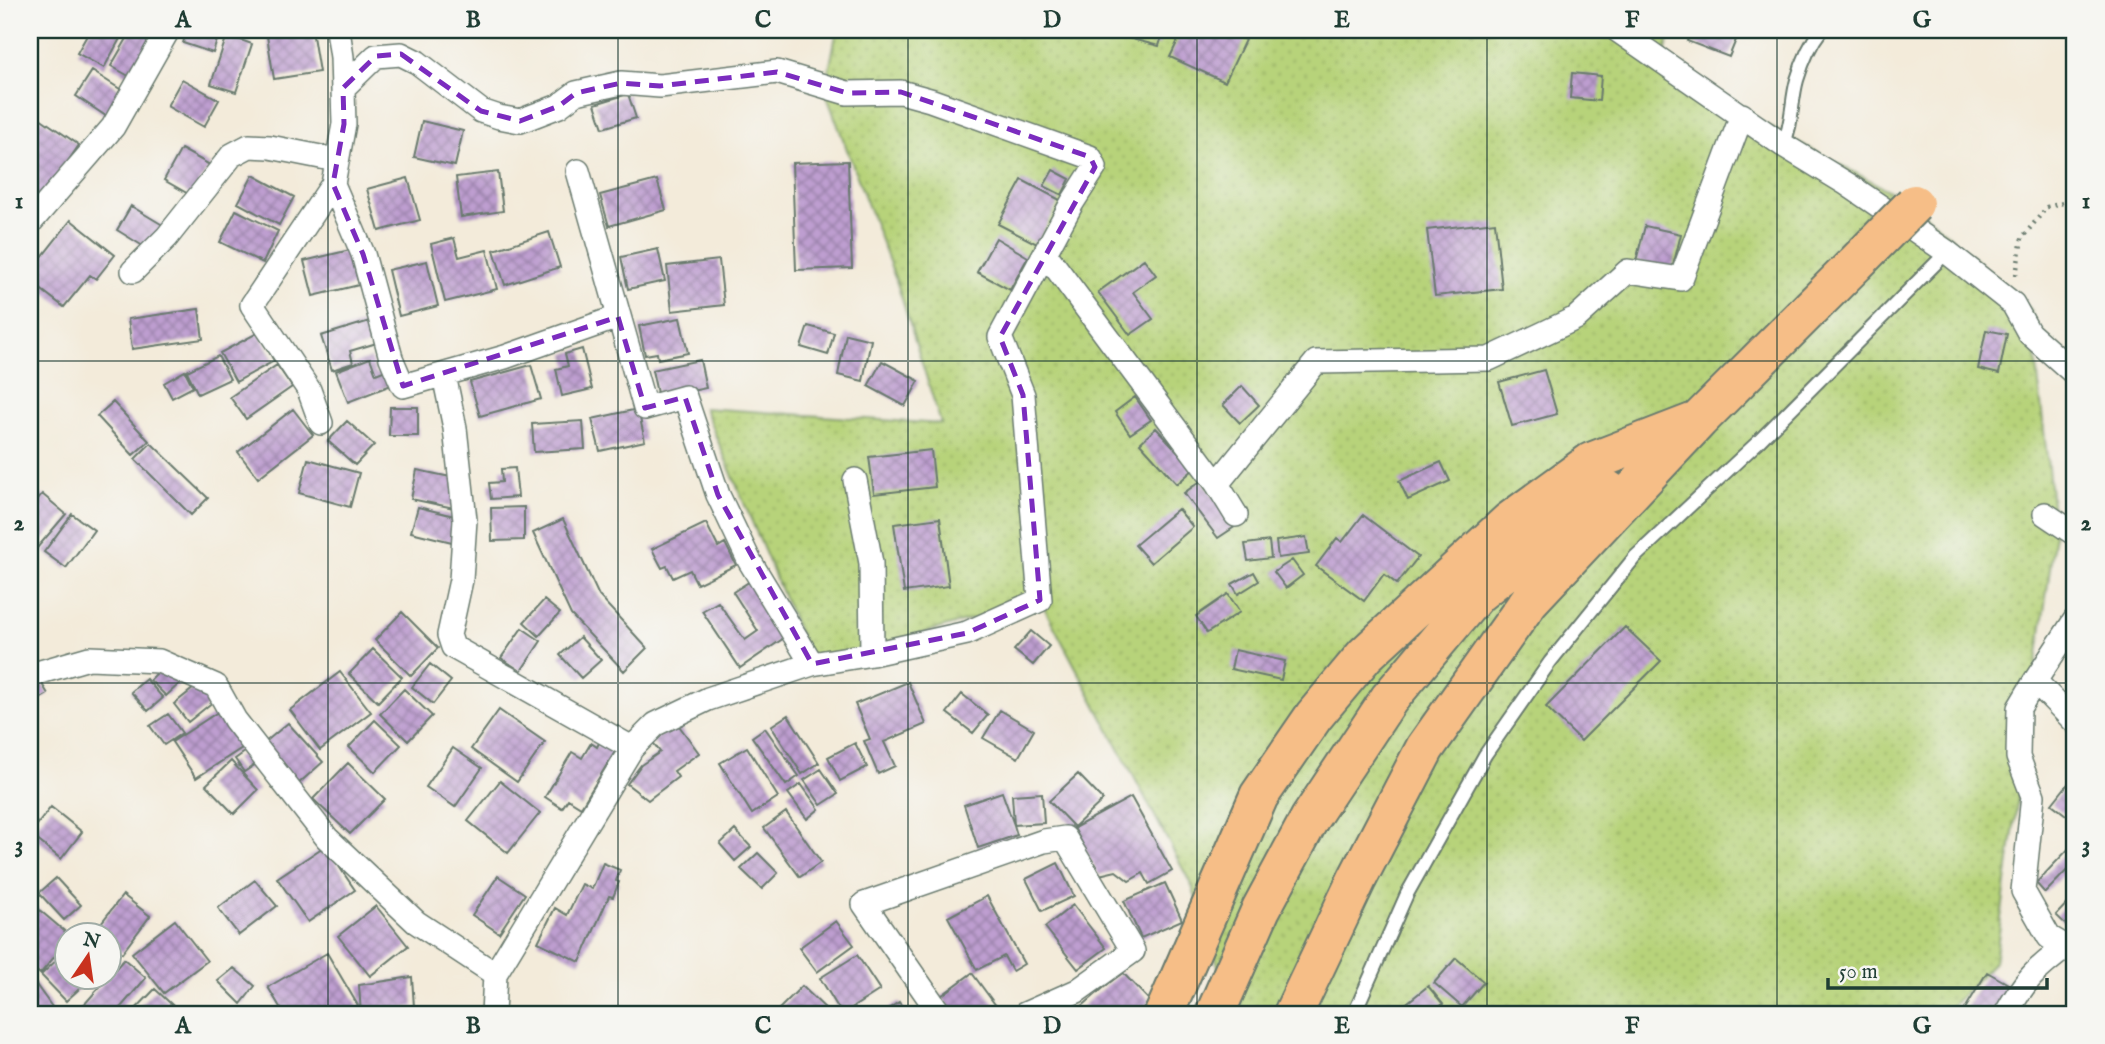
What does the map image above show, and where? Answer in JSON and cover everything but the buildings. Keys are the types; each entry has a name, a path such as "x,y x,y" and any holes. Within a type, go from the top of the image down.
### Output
{"highway":[{"path":"1293,1014 1357,878 1425,748 1529,601 1699,421 1914,204"},
{"path":"1164,1014 1259,796 1314,716 1365,655 1510,521 1591,462 1699,421"},
{"path":"1215,1014 1261,909 1310,818 1389,699 1476,594 1699,421"}],"street":[{"path":"30,223 113,127 168,30"},
{"path":"321,423 309,390 252,305 333,184 344,124 342,57 338,30"},
{"path":"1617,30 1783,145 1847,184 1947,252 2013,304 2029,333 2075,374"},
{"path":"343,88 376,56 401,54 417,62 481,111 520,121 559,106 576,93 621,83 660,86 777,72 847,93 901,92 1090,158 1096,167 1072,203 1000,337 1023,395 1040,600 967,633 812,664 708,699 656,724 632,748 495,974 493,1014"},
{"path":"1217,484 1316,362 1489,359 1576,318 1628,271 1681,279 1742,115"},
{"path":"133,271 167,237 232,155 248,146 336,160"},
{"path":"578,171 645,408 685,397 718,495 749,560 812,664"},
{"path":"333,184 363,254 391,358 403,386 505,357 618,317"},
{"path":"1045,253 1217,484 1236,515"},
{"path":"444,375 455,428 465,520 461,580 449,635 453,647 632,748"},
{"path":"855,480 871,563 872,654"},
{"path":"2045,514 2075,534"},
{"path":"2071,946 2049,937 2023,891 2033,796 2018,757 2019,708 2075,620"},
{"path":"30,676 89,658 159,662 216,685 235,720 327,838 416,922 495,974"},
{"path":"2035,681 2075,722"},
{"path":"940,1014 864,904 1044,841 1065,838 1133,951 1077,990 1025,1014"},
{"path":"2006,1014 2036,969 2071,946"}],"lane":[{"path":"1783,145 1789,133 1797,80 1804,60 1821,30"},
{"path":"1354,1014 1407,894 1485,755 1550,662 1635,556 1757,443 1947,252"}],"path":[{"path":"2013,304 2022,238 2047,207 2075,200"}],"highlighted area":[{"path":"401,54 481,111 520,121 559,106 576,93 621,83 660,86 777,72 847,93 901,92 1090,157 1095,167 1000,337 1023,395 1040,600 967,633 812,664 718,495 685,397 645,408 618,317 403,386 363,254 333,184 344,124 343,88 376,56"}],"green space":[{"path":"837,30 1671,30 1661,69 1914,204 2031,310 2055,533 1995,961 1944,1014 1234,1014 1192,886 1040,600 812,664 704,408 941,424 897,283 825,91"}]}
